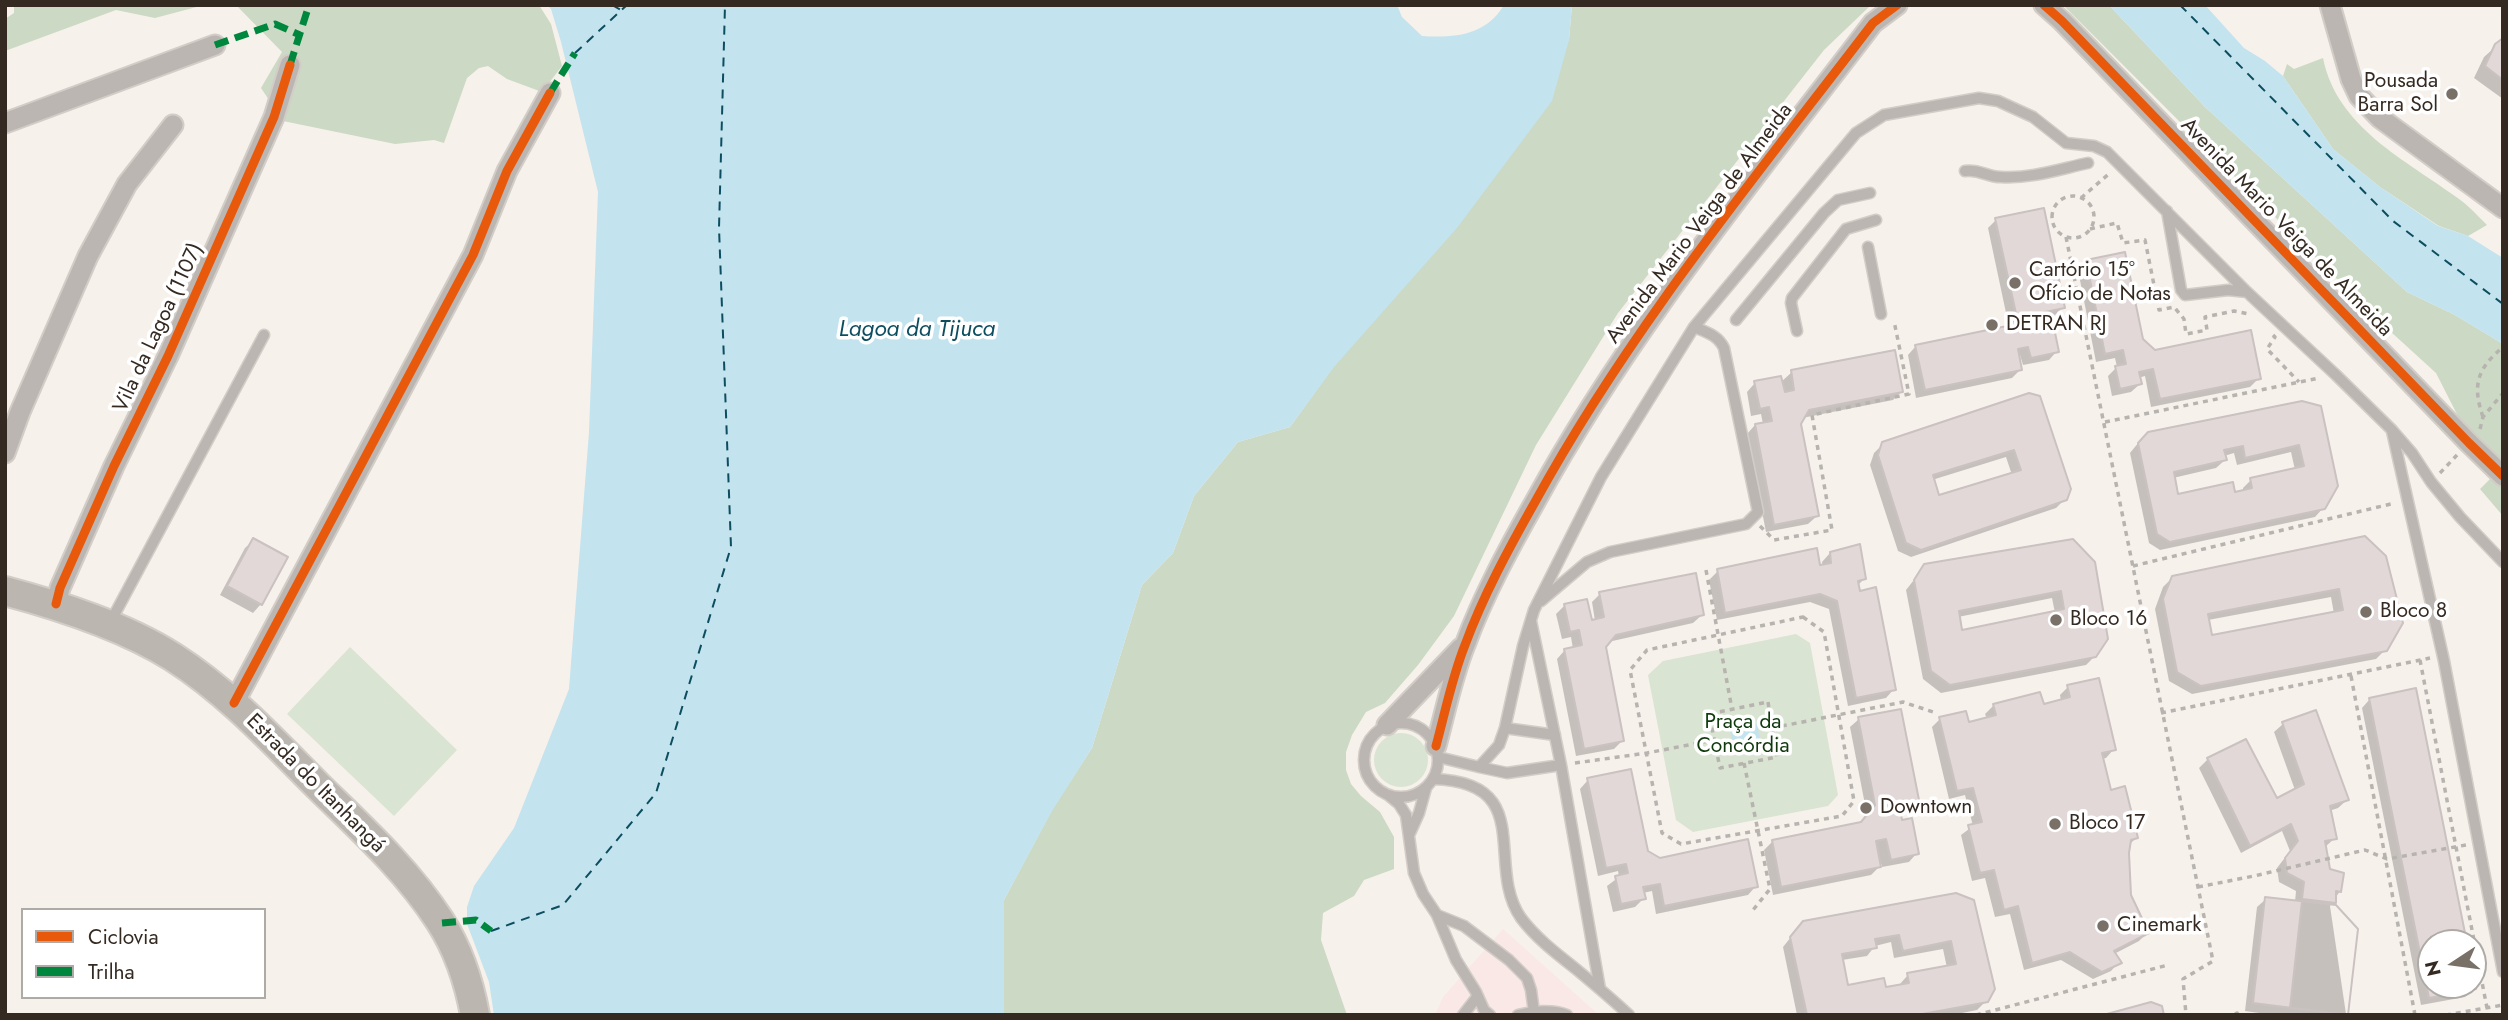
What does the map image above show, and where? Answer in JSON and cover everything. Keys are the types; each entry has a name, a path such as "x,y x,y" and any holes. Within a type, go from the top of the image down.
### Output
{"main road":[{"name":"Estrada do Itanhangá","path":"5,591 56,604 109,625 173,656 234,703 414,884 442,923 460,960 472,995 475,1015"}],"street":[{"name":"Avenida Mario Veiga de Almeida","path":"1437,752 1465,645 1523,524 1562,453 1615,368 1675,283 1873,23 1897,5"},
{"name":"Avenida Mario Veiga de Almeida","path":"2044,5 2503,476"},
{"path":"2330,5 2351,79 2359,96 2380,118 2503,208"},
{"path":"5,122 215,45"},
{"name":"Vila da Lagoa (1107)","path":"56,604 60,588 109,478 168,356 274,117 290,65"},
{"path":"234,703 473,255 507,171 550,93"},
{"path":"5,453 88,256 127,184 173,125"},
{"name":"Avenida Mario Veiga de Almeida","path":"1387,725 1465,645"}],"lane":[{"path":"1479,767 1499,744 1505,728 1523,646 1538,604 1601,477 1694,327 1856,133 1884,115 1979,98 1998,101 2033,117 2066,143 2094,146 2107,152 2121,163 2247,292 2392,430 2460,517 2503,562"},
{"path":"1965,171 1977,169 1991,176 2013,177 2088,163"},
{"path":"1736,320 1824,213 1838,200 1870,193"},
{"path":"2166,210 2181,290 2185,295 2228,290 2247,292"},
{"path":"1797,331 1792,298 1846,229 1876,220"},
{"path":"1868,247 1887,313"},
{"path":"1538,604 1587,562 1610,552 1746,524 1758,512 1724,348 1721,341 1713,335 1694,327"},
{"path":"109,625 264,335"},
{"path":"2392,430 2442,656 2503,972"},
{"path":"1531,620 1561,765 1600,989"},
{"path":"1410,833 1430,783 1437,752 1430,736 1421,728 1399,723 1387,725 1376,732 1368,742 1364,754 1365,767 1369,779 1399,804 1406,815 1414,873 1437,915 1456,960 1484,1010 1490,1015"},
{"path":"1505,728 1555,735"},
{"path":"1437,752 1479,767 1507,773 1561,765"},
{"path":"1388,795 1408,796 1430,783 1452,779 1486,793 1495,805 1505,844 1511,904 1535,935 1629,1015"},
{"path":"1437,915 1464,926 1509,960 1527,978 1534,1012"},
{"path":"1463,1015 1477,997 1476,992"},
{"path":"1518,1015 1534,1012 1561,1012 1567,1015"}],"path":[{"path":"2081,198 2121,163"},
{"path":"2068,197 2081,198 2091,208 2093,222 2086,234 2066,237 2060,234 2053,223 2053,210 2056,204 2068,197"},
{"path":"2066,237 2213,961 2183,979 2187,998 2186,1015"},
{"path":"1754,518 1774,540 1832,530 1812,415 1909,394 1887,313"},
{"path":"2483,417 2477,387 2487,360 2503,347"},
{"path":"2105,422 2336,375"},
{"path":"2431,482 2477,436 2483,417 2503,393"},
{"path":"2133,566 2406,500"},
{"path":"1706,570 1732,709"},
{"path":"1803,617 1824,632 1838,714 1854,801 1842,816 1681,844 1662,833 1630,670 1647,650 1803,617"},
{"path":"2161,713 2442,656"},
{"path":"2420,660 2487,1008"},
{"path":"2351,676 2415,1015"},
{"path":"1768,702 1772,728 1777,757 1720,768 1709,714 1768,702"},
{"path":"1772,728 1903,702 1936,713"},
{"path":"1561,765 1714,740"},
{"path":"1744,763 1770,888 1754,910"},
{"path":"2197,887 2365,850 2387,859 2449,849"},
{"path":"1976,1015 2168,965"},
{"path":"2446,1015 2503,1005"}],"shaded area":[{"path":"1503,929 1599,1015 1435,1015 1443,997"}],"green space":[{"path":"14,5 204,5 155,18 116,10 5,51 5,19 14,13"},
{"path":"236,5 539,5 551,24 562,66 542,92 507,79 488,66 479,68 467,78 444,143 434,140 395,144 283,121 261,88 282,52"},
{"path":"1572,5 1871,5 1824,50 1618,313 1536,445 1454,616 1418,665 1385,703 1366,712 1352,735 1346,752 1346,770 1351,784 1380,812 1394,837 1394,869 1364,880 1354,896 1323,913 1321,940 1347,1015 1004,1015 1004,900 1052,810 1092,748 1142,585 1173,553 1194,496 1238,442 1290,427 1569,40"},
{"path":"2063,5 2109,5 2205,107 2407,292 2455,315 2503,344 2503,516 2480,489 2490,479 2436,373 2379,321"},
{"path":"2323,58 2331,83 2358,123 2396,156 2463,202 2487,225 2468,236 2439,226 2380,187 2333,149 2283,76 2287,64 2294,69"},
{"name":"Praça da Concórdia","path":"1796,634 1810,643 1838,795 1828,806 1693,832 1676,820 1648,675 1663,661"},
{"path":"350,647 457,750 394,816 287,714"},
{"path":"1401,733 1420,741 1428,760 1420,779 1401,787 1382,779 1374,760 1382,741"}],"water":[{"name":"Lagoa da Tijuca","path":"547,5 1397,5 1402,17 1422,36 1434,37 1468,33 1478,29 1497,15 1504,5 1572,5 1569,40 1552,101 1457,228 1334,367 1290,427 1238,442 1194,496 1173,553 1142,585 1092,748 1052,811 1004,900 1004,1015 494,1015 489,982 467,924 467,907 474,886 514,828 569,689 589,432 598,192 561,42 551,9"},
{"path":"2109,5 2205,5 2244,48 2283,76 2333,149 2380,187 2438,226 2468,236 2503,258 2503,344 2455,315 2407,292 2205,107"},
{"path":"1756,720 1761,744 1734,749 1729,726"}],"building":[{"path":"2503,38 2503,80 2485,66 2495,44"},
{"path":"2044,208 2065,308 2040,313 2042,325 2053,323 2059,352 2031,358 2028,347 2018,349 2022,370 1925,390 1915,345 2007,326 2017,318 1995,218"},
{"path":"2125,252 2143,339 2155,350 2251,330 2261,379 2160,399 2153,369 2139,372 2142,384 2120,389 2115,366 2126,364 2123,350 2105,354 2086,260"},
{"path":"1895,350 1903,392 1809,410 1801,424 1819,516 1774,525 1755,424 1772,421 1769,407 1760,409 1754,381 1781,376 1785,392 1794,390 1791,370"},
{"path":"2029,393 2040,396 2071,489 2067,500 1921,550 1906,543 1878,455 1882,442","holes":["2014,450 2021,470 1939,495 1933,475"]},
{"path":"2302,401 2321,406 2338,486 2325,509 2170,542 2157,534 2138,443 2148,432","holes":["2299,445 2304,466 2250,478 2252,488 2235,492 2233,482 2178,494 2174,472 2227,460 2224,450 2243,446 2245,458"]},
{"name":"Bloco 8","path":"2365,536 2386,556 2403,623 2387,651 2201,686 2177,672 2163,599 2172,576","holes":["2339,589 2343,610 2212,635 2208,614"]},
{"path":"253,538 288,557 262,605 227,586"},
{"name":"Bloco 16","path":"2073,539 2095,562 2108,639 2096,657 1950,685 1931,671 1914,580 1924,564","holes":["2061,591 2064,609 1962,630 1959,611"]},
{"path":"1860,544 1866,579 1858,581 1860,591 1876,587 1896,690 1856,698 1837,601 1820,594 1725,613 1717,569 1817,548 1820,565 1831,563 1830,552"},
{"path":"1696,573 1704,615 1616,635 1606,647 1624,741 1584,749 1564,649 1582,645 1579,630 1570,632 1564,604 1587,599 1592,620 1604,617 1599,592"},
{"name":"Bloco 17","path":"2099,678 2116,750 2102,753 2111,790 2125,786 2138,838 2131,840 2129,853 2131,895 2149,933 2114,951 2122,963 2102,972 2070,952 2032,963 2018,906 2004,910 1994,870 1980,873 1968,825 1982,822 1973,788 1957,791 1939,717 1966,711 1969,722 1996,715 1993,704 2040,692 2044,704 2070,697 2067,685"},
{"path":"2416,688 2464,929 2417,929 2417,938 2369,698"},
{"path":"1901,709 1920,805 1900,809 1902,820 1912,818 1919,854 1891,860 1886,839 1876,841 1881,867 1781,887 1772,840 1861,822 1875,805 1858,717"},
{"path":"2316,710 2349,800 2330,806 2337,839 2325,841 2330,869 2344,873 2341,892 2336,891 2336,903 2302,899 2304,882 2287,873 2285,858 2298,841 2291,824 2250,846 2207,758 2246,739 2277,798 2304,784 2282,722"},
{"path":"1631,769 1648,851 1660,858 1748,839 1758,887 1664,906 1660,884 1643,887 1646,899 1621,904 1615,876 1628,873 1626,864 1606,868 1587,778"},
{"path":"1956,893 1974,900 1995,989 1988,1002 1917,1015 1807,1015 1790,937 1803,921","holes":["1899,935 1903,951 1951,941 1956,964 1907,973 1909,983 1886,987 1884,978 1848,985 1842,954 1877,948 1875,939"]},
{"path":"2265,897 2336,905 2358,929 2348,1015 2253,1003"},
{"path":"2302,901 2336,905 2358,929 2348,1015 2290,1008"},
{"path":"2151,1002 2162,1006 2164,1015 2103,1015"}],"ferry route":[{"path":"612,5 621,10"},
{"path":"575,53 627,5"},
{"path":"491,931 563,905 656,793 731,547 719,228 725,5"},
{"path":"2180,5 2393,221 2503,304"}],"marked path":[{"path":"290,65 309,5"},
{"path":"215,45 275,24 300,35"},
{"path":"550,93 575,53"},
{"path":"442,923 476,920 491,931"}],"cycle path":[{"path":"1436,746 1456,670 1480,608 1497,572 1572,438 1695,256 1873,23 1897,5"},
{"path":"2044,5 2503,476"},
{"path":"56,604 60,588 114,466 168,356 274,117 290,65"},
{"path":"234,703 473,255 507,171 550,93"}],"place":[{"name":"Pousada Barra Sol","path":"2452,94"},
{"name":"Cartório 15º Ofício de Notas","path":"2015,283"},
{"name":"DETRAN RJ","path":"1992,325"},
{"name":"Bloco 8","path":"2366,612"},
{"name":"Bloco 16","path":"2056,620"},
{"name":"Downtown","path":"1866,808"},
{"name":"Bloco 17","path":"2055,824"},
{"name":"Cinemark","path":"2103,926"}]}
